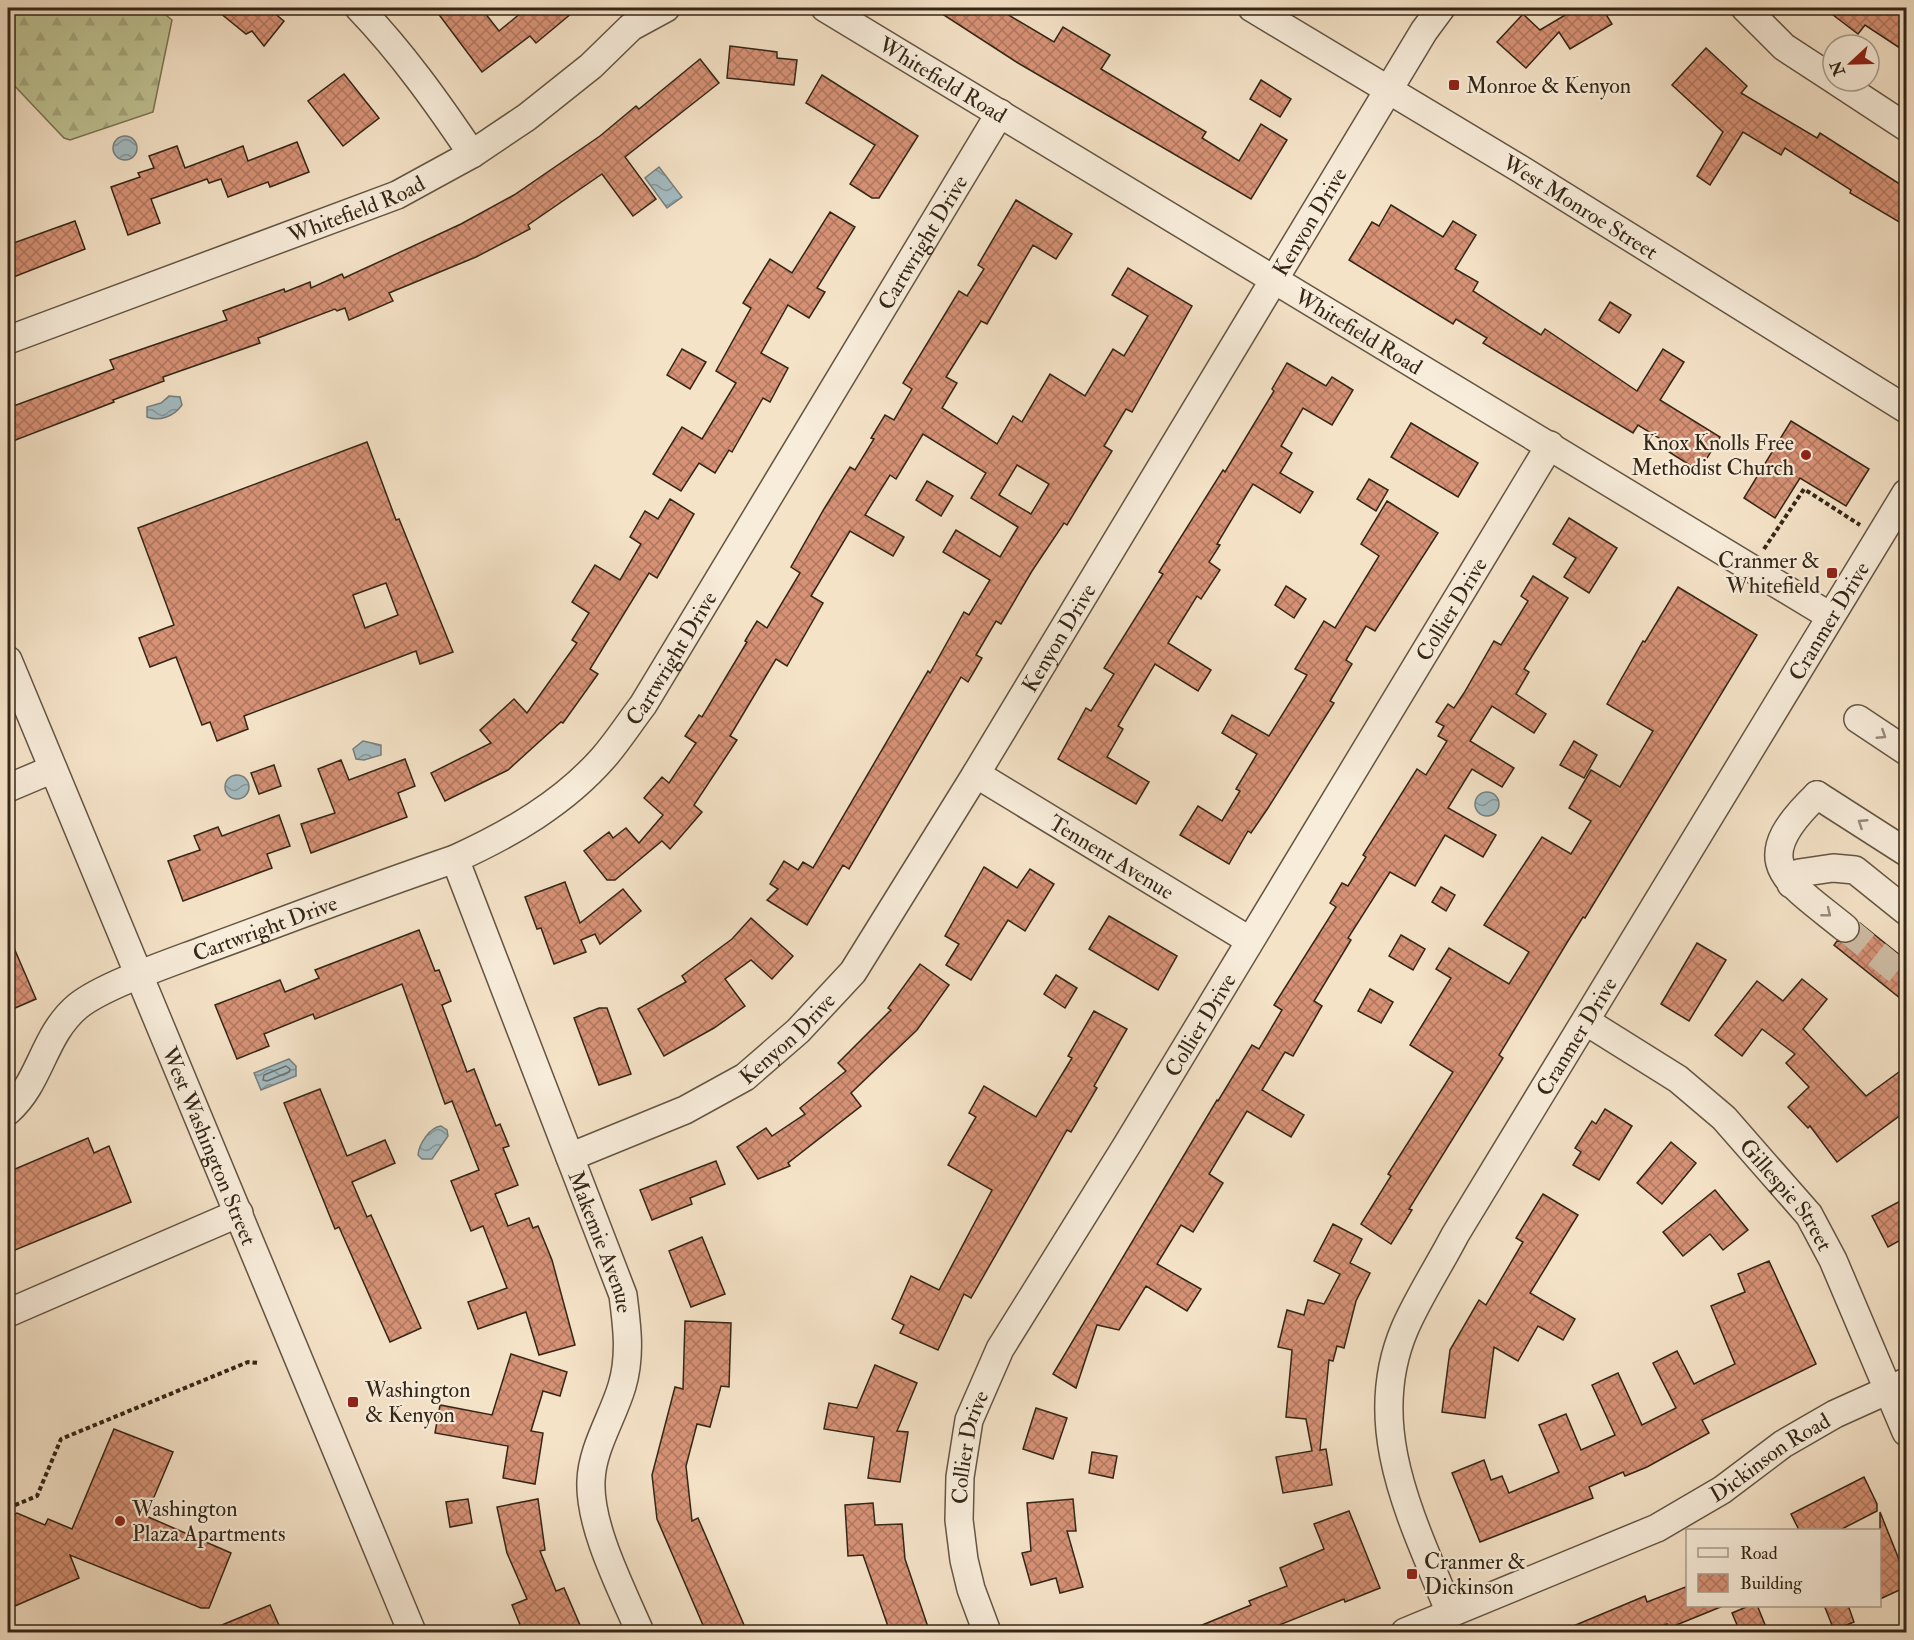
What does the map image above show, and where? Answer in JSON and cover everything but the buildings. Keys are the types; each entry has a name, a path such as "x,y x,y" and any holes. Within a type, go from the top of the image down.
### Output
{"street":[{"path":"359,8 389,39 421,79 472,154"},
{"name":"Whitefield Road","path":"8,340 397,195 472,154 527,117 591,66 631,27 666,8"},
{"name":"Whitefield Road","path":"825,8 1830,616"},
{"name":"West Monroe Street","path":"1252,8 1906,409"},
{"name":"Kenyon Drive","path":"570,1157 710,1099 744,1077 798,1030 853,972 976,774 1274,278 1441,8"},
{"path":"1745,8 1784,47 1821,71"},
{"path":"1855,93 1906,127"},
{"name":"Cartwright Drive","path":"8,1111 29,1087 54,1031 67,1017 94,996 140,976 455,859 494,841 538,815 603,758 643,705 1000,113"},
{"name":"Collier Drive","path":"987,1632 971,1589 959,1520 960,1477 969,1420 1000,1349 1127,1145 1550,446"},
{"name":"Cranmer Drive","path":"1450,1613 1402,1496 1392,1452 1389,1411 1394,1365 1405,1329 1455,1235 1587,1022 1906,493"},
{"name":"West Washington Street","path":"8,660 412,1632"},
{"path":"1858,719 1906,751"},
{"path":"8,788 53,769"},
{"name":"Tennent Avenue","path":"976,774 1249,940"},
{"path":"1786,876 1817,795 1906,852"},
{"name":"Makemie Avenue","path":"455,859 623,1295 628,1357 622,1385 604,1430 591,1481 603,1545 640,1632"},
{"path":"1786,876 1833,868 1855,870 1906,911"},
{"path":"1786,876 1845,928"},
{"name":"Gillespie Street","path":"1587,1022 1678,1079 1724,1118 1771,1168 1809,1215 1898,1386 1906,1432"},
{"path":"8,1313 239,1214"},
{"name":"Dickinson Road","path":"1405,1632 1657,1528 1722,1490 1783,1444 1835,1414 1898,1386"}],"path":[{"path":"1764,549 1804,489 1861,526"},
{"path":"8,1508 37,1496 61,1438 248,1362 259,1363"}],"green space":[{"path":"8,8 157,8 172,20 153,112 70,140 64,138 8,79"}],"water":[{"path":"125,136 134,139 137,148 134,157 125,160 116,157 113,148 116,139"},
{"path":"659,167 682,197 667,208 645,178"},
{"path":"169,396 180,397 182,405 179,409 162,418 147,417 147,407 161,403"},
{"path":"363,741 381,745 381,755 364,760 356,759 353,749"},
{"path":"237,775 242,776 248,782 248,792 242,798 237,799 232,798 226,792 225,787 226,782 232,776"},
{"path":"1487,792 1496,795 1499,804 1496,813 1487,816 1478,813 1475,804 1478,795"},
{"path":"289,1059 296,1066 296,1076 261,1090 254,1073"},
{"path":"441,1126 447,1130 448,1136 432,1159 422,1159 418,1155 423,1141 433,1129"}],"tunnel":[{"path":"1845,928 1906,978"}],"place":[{"name":"Monroe & Kenyon","path":"1454,85"},
{"name":"Knox Knolls Free Methodist Church","path":"1806,455"},
{"name":"Cranmer & Whitefield","path":"1832,573"},
{"name":"Washington & Kenyon","path":"353,1402"},
{"name":"Washington Plaza Apartments","path":"120,1521"},
{"name":"Cranmer & Dickinson","path":"1412,1574"}]}
